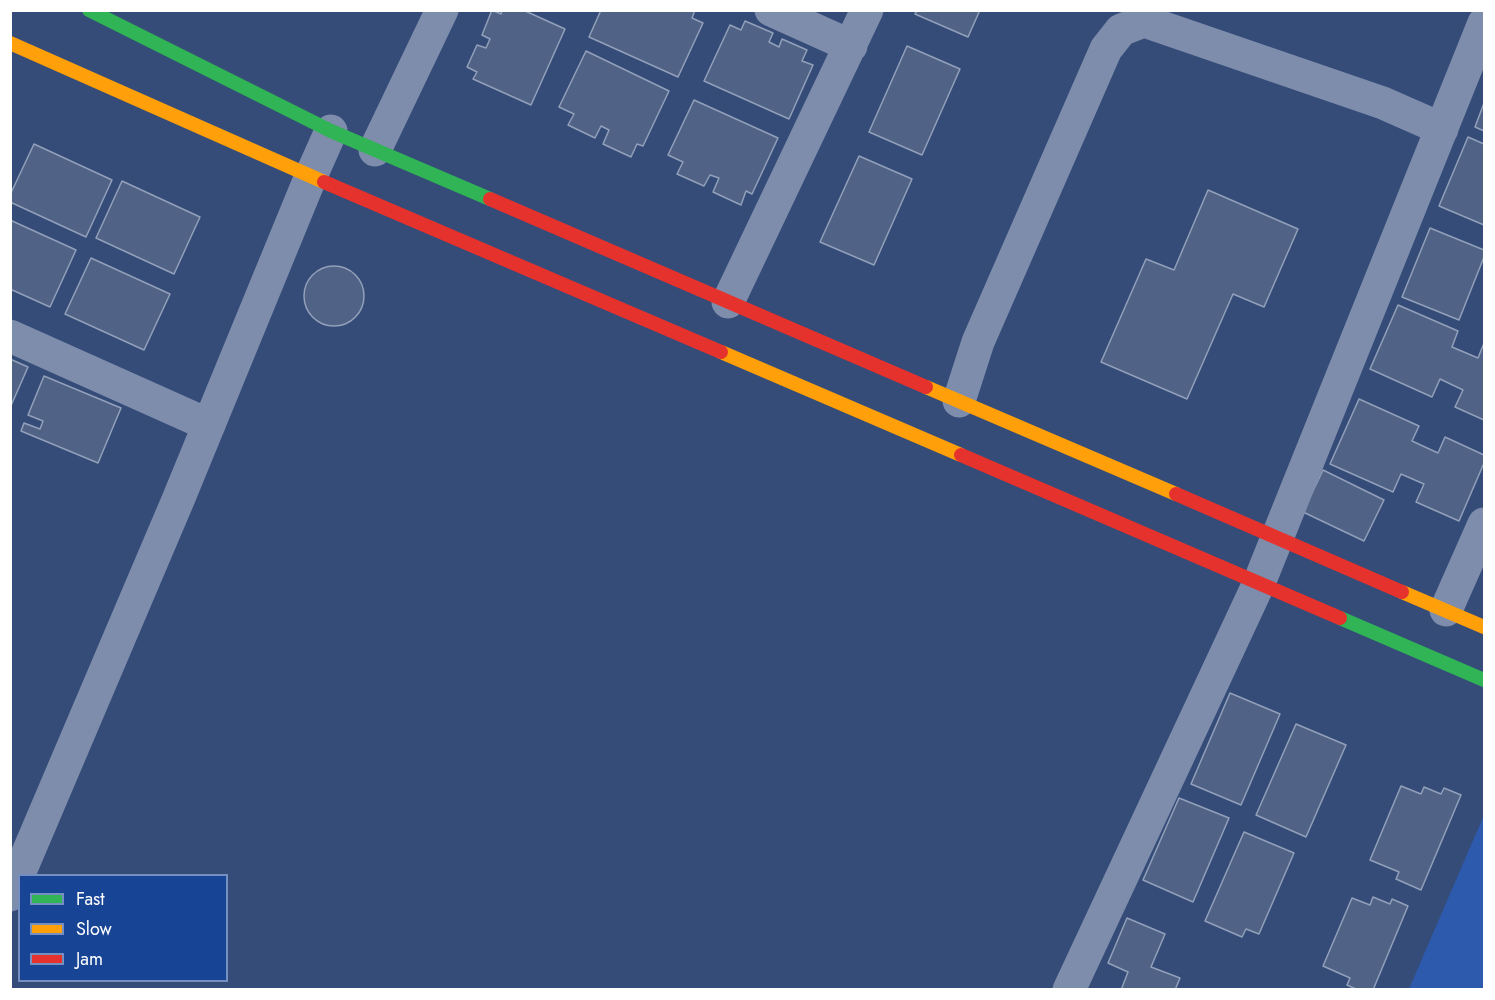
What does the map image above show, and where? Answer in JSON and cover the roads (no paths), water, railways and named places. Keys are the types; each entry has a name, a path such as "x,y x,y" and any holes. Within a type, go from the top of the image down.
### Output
{"street":[{"path":"89,10 331,131 1485,627"},
{"path":"375,150 442,10"},
{"path":"771,10 851,46"},
{"path":"728,302 867,10"},
{"path":"959,401 978,342 1106,50 1121,30 1144,21 1383,104 1442,129"},
{"path":"1069,990 1259,583 1485,23"},
{"path":"10,43 310,176 1485,680"},
{"path":"19,874 209,425 310,176 331,131"},
{"path":"10,336 209,425"},
{"path":"1446,610 1485,524"},
{"path":"10,895 18,876"}]}
